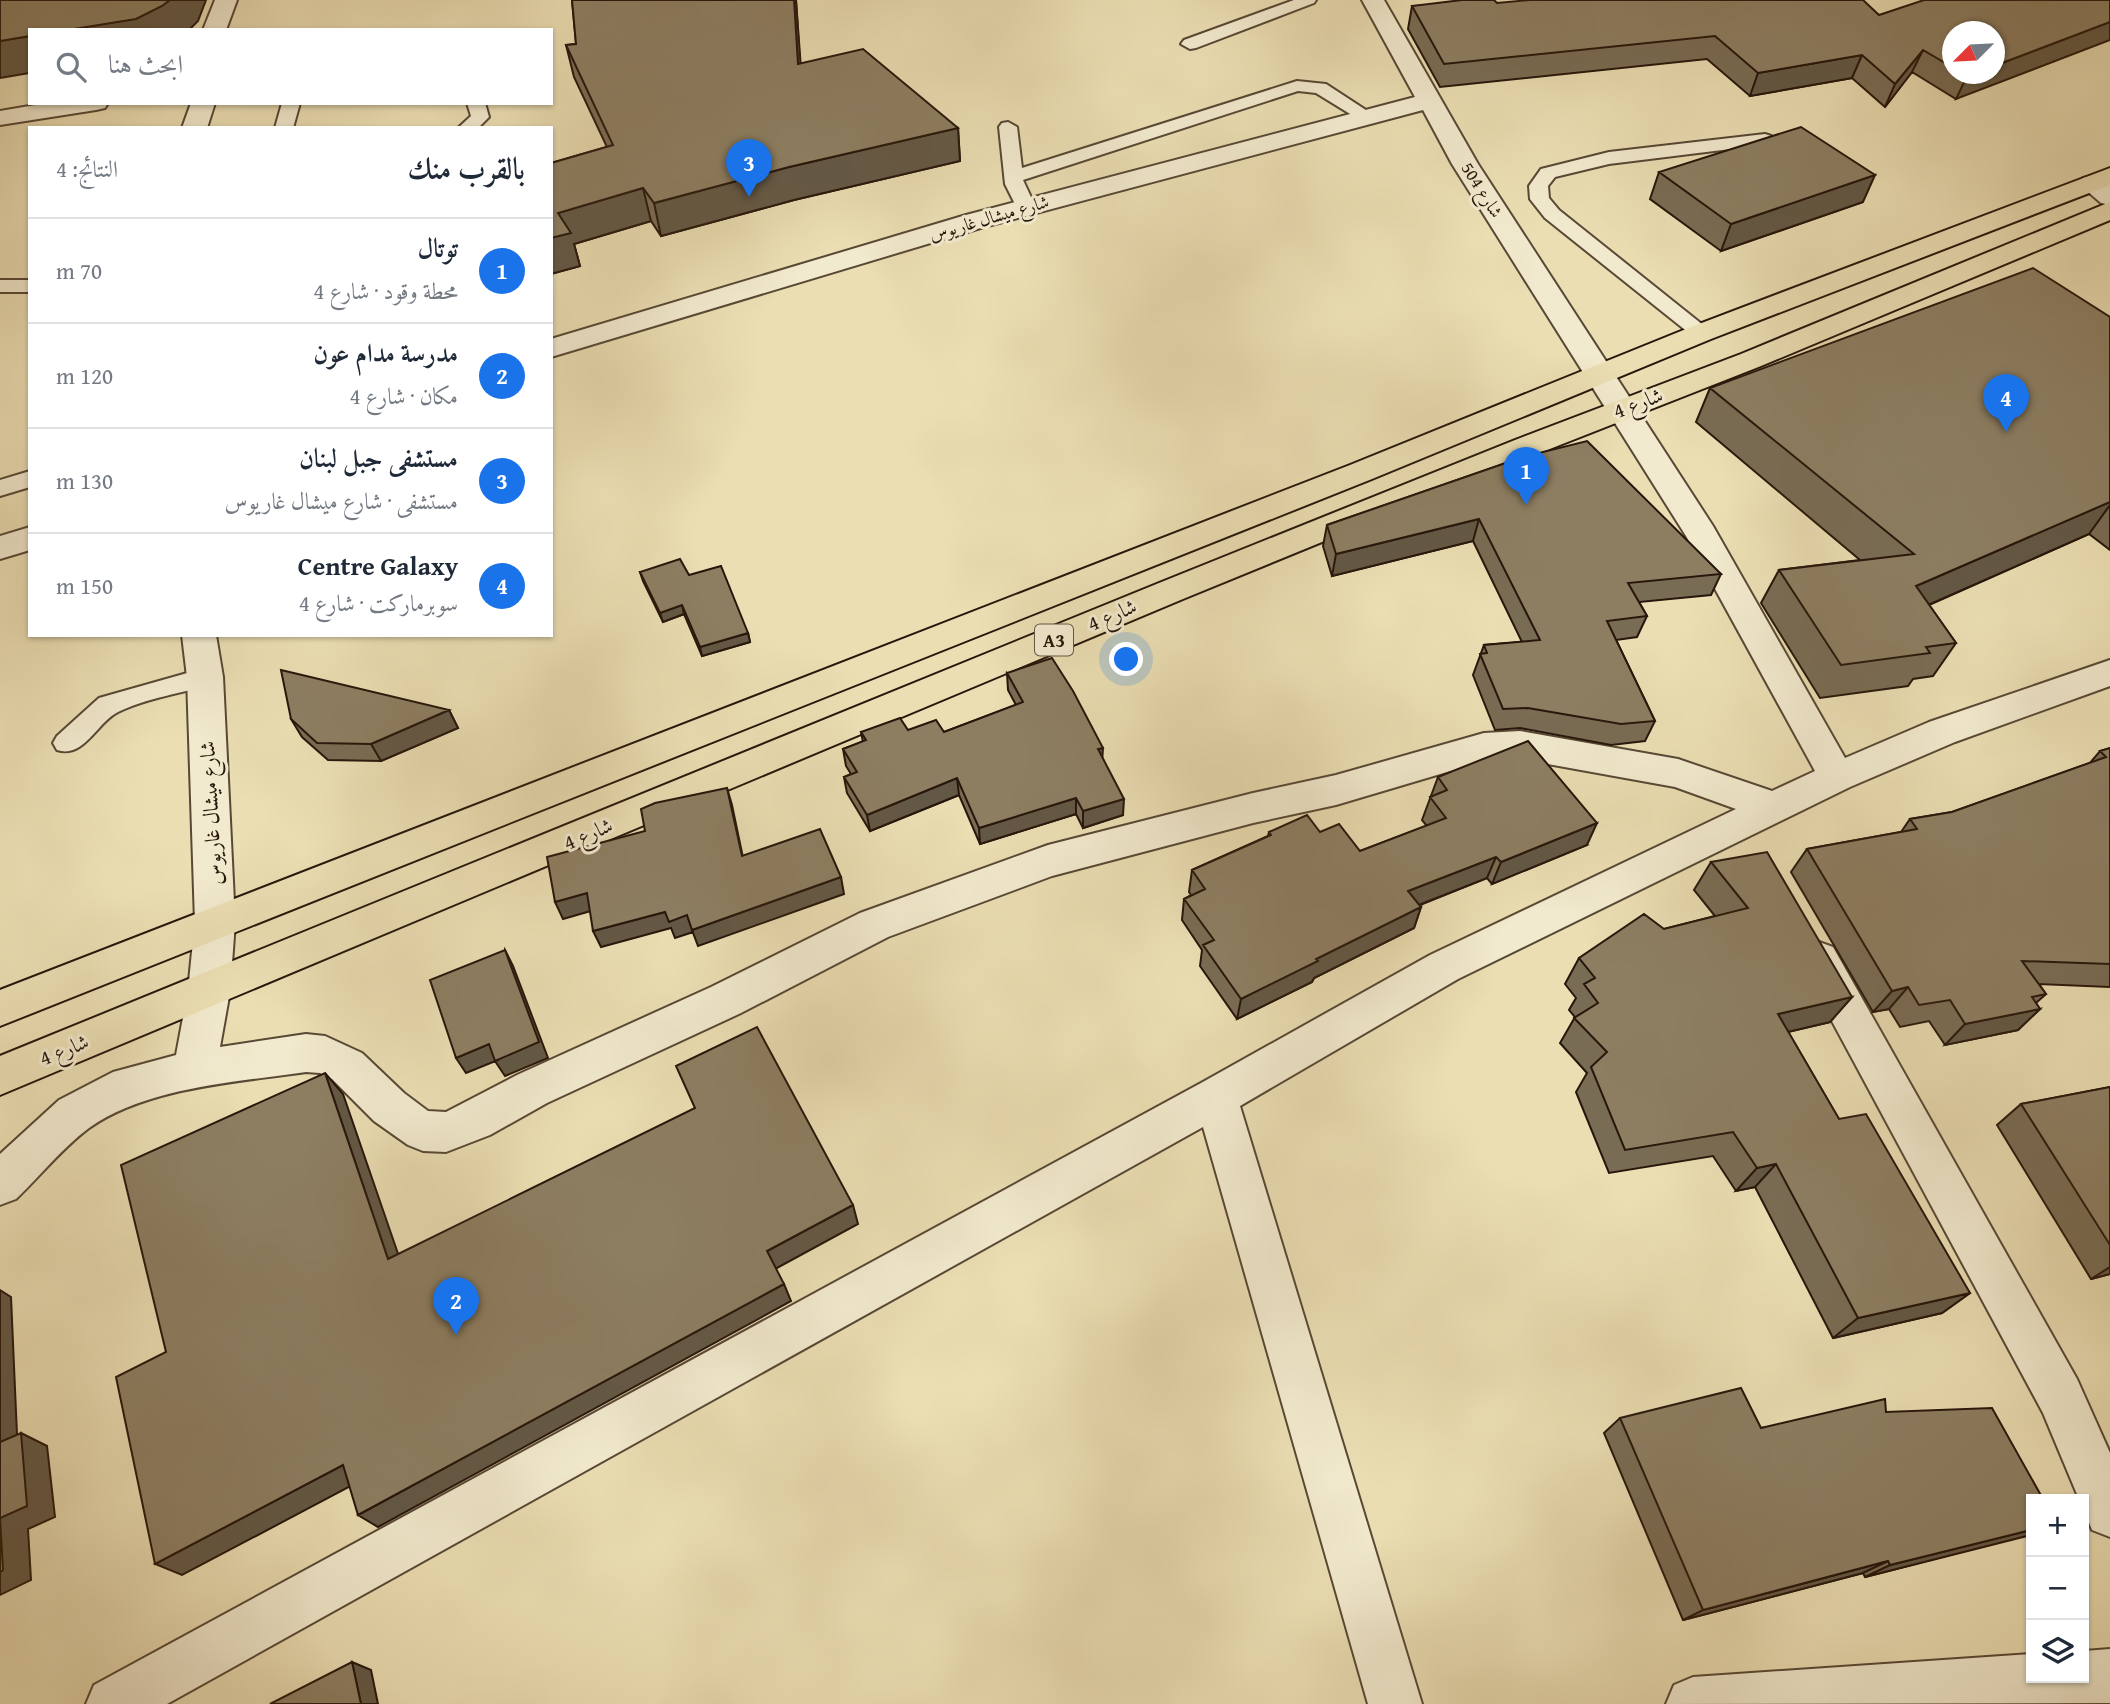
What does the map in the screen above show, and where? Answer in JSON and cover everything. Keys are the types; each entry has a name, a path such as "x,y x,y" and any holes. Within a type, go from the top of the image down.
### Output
{"highway":[{"name":"شارع 4","path":"0,1008 1361,472 1701,333 2105,192"},
{"name":"شارع 4","path":"0,1076 1158,596 1861,315 2105,192"}],"street":[{"path":"215,28 226,0"},
{"name":"شارع 504","path":"1373,0 1472,174 1717,560 1837,777"},
{"path":"0,98 28,93"},
{"name":"شارع ميشال غاريوس","path":"553,347 1026,208 1430,101"},
{"path":"0,118 83,105"},
{"path":"195,126 202,105"},
{"path":"0,548 28,539"},
{"name":"شارع ميشال غاريوس","path":"195,1070 209,991 215,922 205,677 200,637"},
{"path":"113,1704 1216,1097 1444,967 1757,830 1837,777 1954,728 2110,673"},
{"path":"0,1184 74,1114 128,1086 195,1070 306,1053 325,1055 347,1066 389,1107 413,1125 424,1131 446,1132 475,1121 532,1089 726,1000 874,925 1048,862 1241,811 1336,790 1484,747 1520,745 1543,748 1678,773 1757,830"},
{"path":"1799,926 2060,1396 2110,1512"},
{"path":"1216,1097 1395,1704"},
{"path":"1693,1704 2110,1676"}],"lane":[{"path":"1190,44 1308,0"},
{"path":"1014,177 1297,86 1320,88 1366,116"},
{"path":"284,126 290,105"},
{"path":"469,126 480,117 477,105"},
{"path":"1008,127 1016,193 1026,208"},
{"path":"1701,333 1552,214 1540,199 1538,186 1548,173 1609,158 1765,140"},
{"path":"0,286 28,286"},
{"path":"0,488 28,475"},
{"path":"66,743 107,705 205,677"}],"building":[{"path":"0,0 170,0 136,19 80,28 28,28 28,36 0,41"},
{"path":"572,0 794,0 798,64 863,49 958,128 789,167 654,203 643,188 558,213 571,233 553,238 553,162 613,145 566,45 576,44"},
{"path":"1462,0 1494,0 1497,3 1530,0 1863,0 1879,15 1924,0 2110,0 2110,22 2005,62 2005,21 1942,21 1942,61 1923,50 1895,84 1862,55 1758,73 1715,36 1444,64 1412,6"},
{"path":"1801,127 1875,175 1731,224 1659,172"},
{"path":"2033,268 2110,317 2110,502 1916,586 1956,643 1926,647 1930,653 1841,665 1779,570 1914,554 1710,388"},
{"path":"1587,441 1721,574 1628,583 1647,616 1607,621 1655,721 1621,724 1528,708 1503,709 1480,654 1487,653 1484,645 1540,640 1479,519 1336,554 1327,525 1523,457"},
{"path":"680,559 689,575 721,566 748,633 700,647 682,605 660,613 640,572"},
{"path":"1052,658 1103,748 1098,749 1124,799 1083,811 1076,798 979,828 957,778 867,815 844,777 857,772 843,749 866,740 861,732 900,718 908,730 936,720 944,732 1023,702 1007,673"},
{"path":"281,670 449,710 371,744 317,743 291,719"},
{"path":"1528,741 1597,823 1501,862 1496,857 1408,891 1421,907 1241,999 1203,945 1214,940 1184,899 1205,889 1192,870 1271,835 1269,832 1307,815 1320,832 1339,824 1360,851 1446,818 1430,797 1447,790 1438,777"},
{"path":"2110,748 2110,964 2022,961 2046,994 2032,997 2040,1009 1965,1024 1950,1000 1919,1005 1908,987 1892,991 1807,849 1917,829 1910,819 1952,812 2106,757 2100,751"},
{"path":"727,788 742,856 820,829 841,877 692,930 687,915 669,922 665,912 593,931 587,893 555,902 547,857 645,831 641,809 655,803"},
{"path":"1767,852 1852,997 1778,1014 1839,1119 1866,1114 1970,1293 1858,1318 1776,1164 1757,1168 1733,1132 1625,1150 1591,1067 1607,1052 1574,1018 1598,1003 1584,984 1595,978 1579,958 1644,914 1664,929 1748,908 1711,862"},
{"path":"505,950 539,1042 495,1061 489,1044 456,1058 430,980"},
{"path":"757,1027 853,1205 767,1251 784,1284 358,1515 343,1465 155,1564 116,1377 166,1352 121,1165 325,1073 388,1259 695,1108 676,1066"},
{"path":"2110,1087 2110,1245 2021,1104"},
{"path":"1741,1388 1761,1428 1885,1399 1886,1412 1992,1408 2040,1494 2026,1494 2026,1531 1890,1565 1888,1561 1703,1610 1620,1418"},
{"path":"21,1433 27,1506 0,1518 0,1442"},
{"path":"0,1518 3,1570 0,1572"},
{"path":"352,1662 361,1704 270,1704"}],"place":[{"name":"مستشفى جبل لبنان","path":"749,197"},
{"name":"Centre Galaxy","path":"2006,432"},
{"name":"توتال","path":"1526,505"},
{"name":"مدرسة مدام عون","path":"456,1335"}]}
